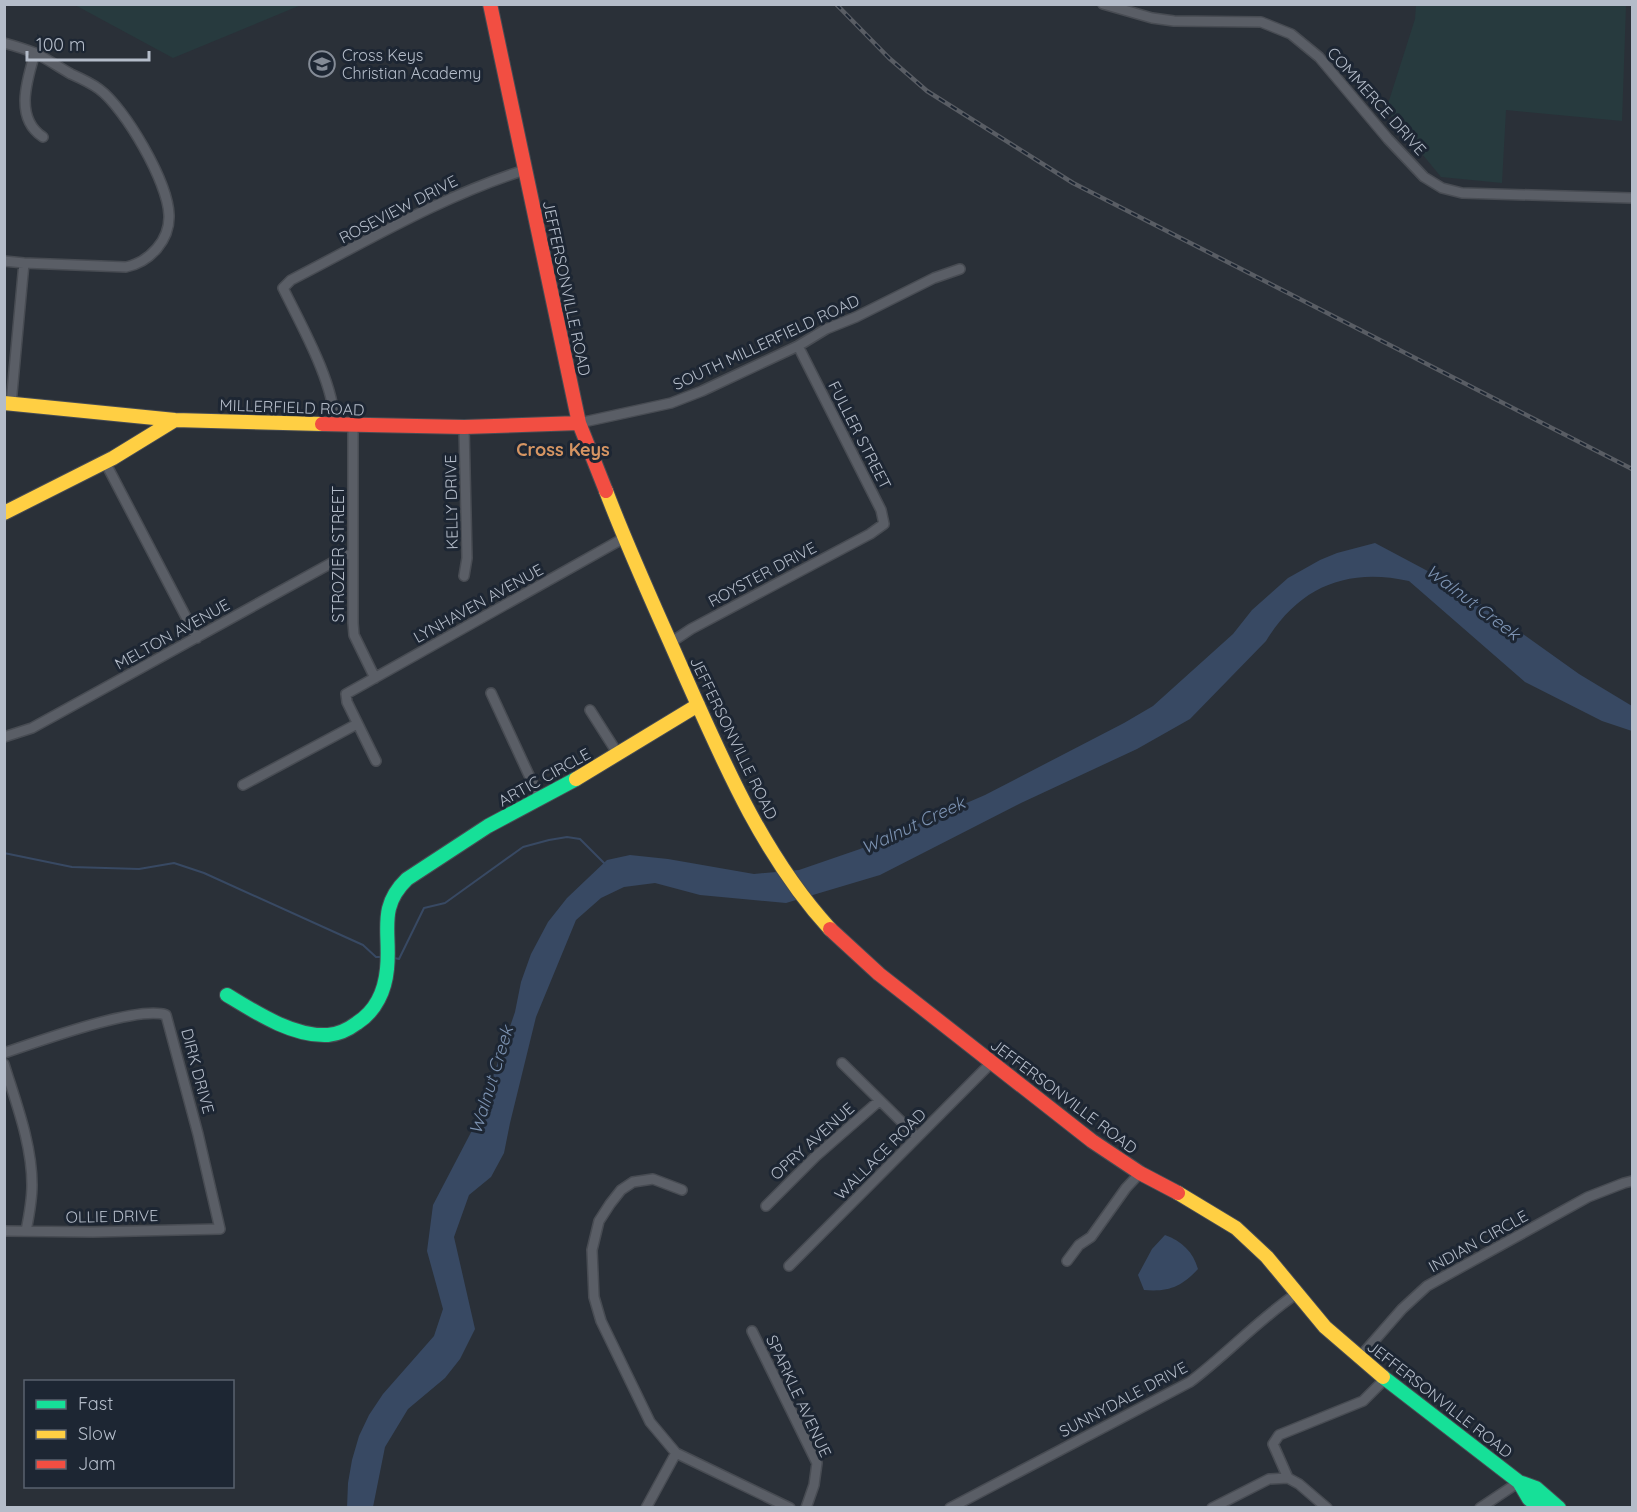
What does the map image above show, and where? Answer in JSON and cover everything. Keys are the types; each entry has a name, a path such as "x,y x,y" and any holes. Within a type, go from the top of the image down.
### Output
{"street":[{"name":"JEFFERSONVILLE ROAD","path":"490,4 579,423 624,538 698,705 743,801 783,869 852,952 1092,1141 1140,1173 1199,1204 1236,1228 1267,1257 1325,1327 1359,1358 1519,1482 1536,1488 1559,1508"},
{"name":"COMMERCE DRIVE","path":"1103,4 1152,18 1174,21 1261,22 1292,34 1319,57 1388,139 1424,177 1442,188 1462,193 1632,198"},
{"path":"4,43 35,53 99,89 120,110 146,150 168,204 169,218 166,232 159,246 147,258 126,267 4,261"},
{"path":"35,53 24,101 30,124 43,137"},
{"name":"ROSEVIEW DRIVE","path":"334,424 331,400 320,369 283,288 288,283 467,190 525,171"},
{"path":"8,404 24,263"},
{"name":"SOUTH MILLERFIELD ROAD","path":"579,423 671,403 702,391 798,346 826,329 856,317 934,278 960,269"},
{"name":"FULLER STREET","path":"798,346 881,510 884,524 870,534"},
{"name":"MILLERFIELD ROAD","path":"8,404 175,420 353,426 464,427 579,423"},
{"path":"4,513 105,462 156,434 175,420"},
{"name":"STROZIER STREET","path":"353,426 352,611 354,635 375,678"},
{"name":"KELLY DRIVE","path":"464,427 467,558 464,576"},
{"path":"105,462 197,638"},
{"name":"ROYSTER DRIVE","path":"670,643 691,629 870,534"},
{"name":"LYNHAVEN AVENUE","path":"357,724 347,702 346,694 624,538"},
{"name":"MELTON AVENUE","path":"4,737 32,728 346,555 353,554"},
{"path":"491,693 540,798"},
{"name":"ARTIC CIRCLE","path":"227,995 255,1013 307,1032 326,1036 341,1032 367,1017 382,992 385,981 390,900 407,879 488,826 618,754 698,705"},
{"path":"590,710 618,754"},
{"path":"243,785 357,724 376,761"},
{"name":"DIRK DRIVE","path":"4,1053 112,1020 153,1012 166,1015 220,1229"},
{"name":"WALLACE ROAD","path":"789,1266 992,1062"},
{"path":"842,1063 917,1137"},
{"path":"4,1064 30,1158 32,1185 26,1231"},
{"name":"OPRY AVENUE","path":"766,1206 816,1156 879,1101"},
{"path":"1067,1261 1079,1245 1091,1237 1126,1188 1140,1173"},
{"path":"682,1190 653,1179 633,1182 621,1190 599,1221 592,1258 594,1297 601,1321 645,1413 676,1453 790,1508"},
{"name":"INDIAN CIRCLE","path":"1359,1358 1414,1296 1427,1286 1588,1197 1632,1181"},
{"name":"OLLIE DRIVE","path":"4,1231 93,1232 220,1229"},
{"name":"SUNNYDALE DRIVE","path":"950,1508 1191,1382 1296,1294"},
{"name":"SPARKLE AVENUE","path":"752,1331 817,1463 814,1485 806,1508"},
{"path":"1288,1478 1273,1444 1279,1435 1364,1401 1386,1378"},
{"path":"646,1508 676,1453"},
{"path":"1212,1508 1269,1479 1288,1478 1299,1484 1327,1508"},
{"name":"JEFFERSONVILLE ROAD","path":"1519,1482 1529,1499 1541,1508"},
{"path":"1480,1508 1519,1482"}],"green space":[{"path":"75,5 301,5 173,58"},
{"path":"1416,5 1626,5 1622,121 1506,110 1502,183 1441,177 1386,110 1415,19"}],"water":[{"name":"Walnut Creek","path":"1375,543 1454,585 1579,674 1632,706 1632,731 1602,721 1525,682 1409,581 1386,577 1345,580 1309,595 1294,607 1279,622 1266,641 1190,719 1137,749 1021,803 880,875 786,903 700,895 655,883 624,887 601,898 576,920 536,1017 504,1153 491,1177 469,1195 454,1237 475,1329 460,1359 445,1378 408,1409 385,1447 373,1507 347,1508 352,1460 359,1436 369,1415 383,1394 434,1336 443,1309 427,1251 433,1205 479,1117 515,1012 521,982 531,954 548,922 567,898 607,860 630,855 668,859 754,874 799,870 860,849 985,795 1153,706 1233,634 1252,610 1288,578 1337,553"},
{"path":"1165,1235 1177,1240 1186,1248 1198,1269 1174,1287 1144,1290 1138,1275 1152,1249"}],"waterway":[{"path":"394,958 399,959 424,908 445,903 523,847 567,837 580,839 605,864"},
{"path":"4,853 72,867 139,869 174,863 204,873 363,945 376,957 381,957"}],"railway":[{"path":"836,4 889,58 927,91 1073,183 1632,469"}],"traffic: fast":[{"path":"227,995 275,1022 301,1032 328,1035 351,1027 364,1018 382,992 387,969 389,910 392,900 407,879 488,826 576,779"},
{"path":"1383,1377 1519,1482 1536,1488 1559,1508"},
{"path":"1519,1482 1529,1499 1541,1508"}],"traffic: slow":[{"path":"4,403 175,420 322,424"},
{"path":"4,513 113,458 175,420"},
{"path":"606,491 644,584 747,808 785,871 830,929"},
{"path":"576,779 698,705"},
{"path":"1178,1193 1236,1228 1267,1257 1325,1327 1383,1377"}],"traffic: jam":[{"path":"490,4 579,423 606,491"},
{"path":"322,424 464,427 579,423"},
{"path":"830,929 879,974 1092,1141 1140,1173 1178,1193"}],"place":[{"name":"Cross Keys Christian Academy","path":"322,64"}],"district":[{"name":"Cross Keys","path":"563,449"}]}
